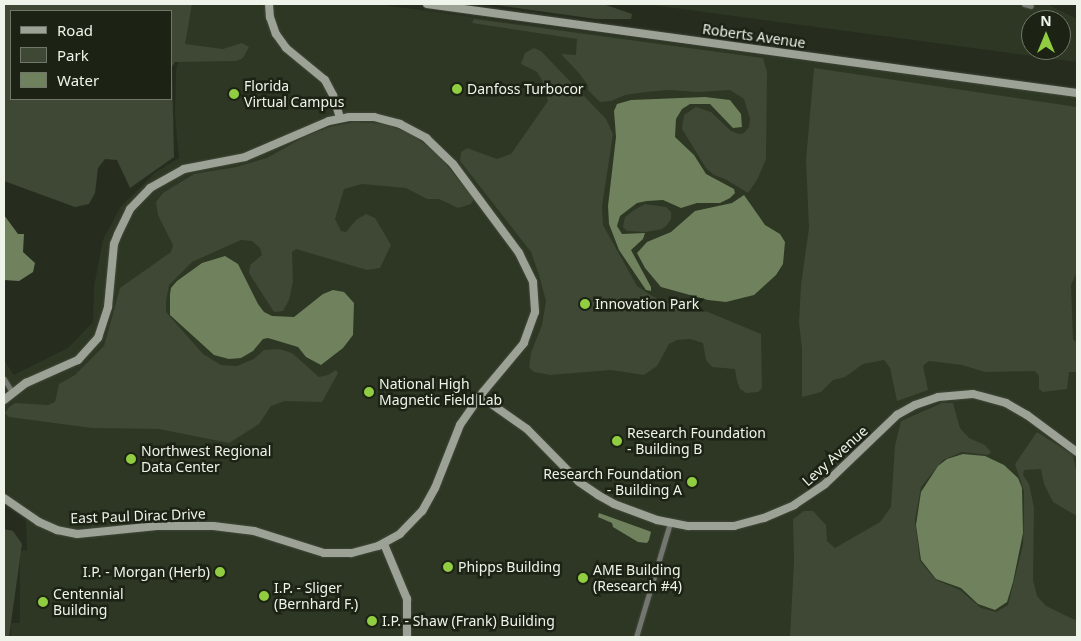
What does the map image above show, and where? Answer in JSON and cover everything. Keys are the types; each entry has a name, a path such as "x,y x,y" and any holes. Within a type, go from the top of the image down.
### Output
{"street":[{"path":"269,4 270,17 276,34 286,48 324,80 333,96 340,118"},
{"name":"Roberts Avenue","path":"427,4 1077,94"},
{"path":"1024,4 1030,6"},
{"name":"East Paul Dirac Drive","path":"4,400 12,392 78,360 98,338 108,306 114,244 130,209 150,188 184,169 245,157 317,125 340,118 362,116 383,119 400,124 426,138 453,164 527,266 533,282 536,304 530,330 516,354 480,396 460,425 435,488 422,510 400,534 384,544 351,553 324,552 254,531 204,525 157,526 77,534 57,530 39,522 4,498"},
{"path":"4,379 12,392"},
{"name":"Levy Avenue","path":"480,396 527,429 566,469 593,492 629,510 670,523 720,527 749,523 779,513 806,499 825,484 904,411 927,400 949,395 983,396 1006,403 1027,415 1077,452"},
{"path":"636,637 670,523"},
{"path":"384,544 407,599 407,637"}],"shaded area":[{"name":"Innovation Park","path":"192,4 375,4 1077,97 1077,637 11,637 11,623 20,623 20,551 27,550 26,519 4,504 4,360 14,375 68,348 93,322 94,286 103,240 121,206 155,173 179,158 175,114 176,71"},
{"path":"645,4 1047,4 1059,10 1021,10 1021,54"},
{"path":"1071,16 1077,19 1077,62 1062,60 1071,60"}],"green space":[{"path":"4,4 192,4 185,44 223,49 242,43 249,47 243,58 236,61 175,62 172,67 174,157 130,188 117,160 105,159 98,168 95,193 89,204 75,207 4,181"},
{"path":"489,4 603,4 632,14 631,19 596,19"},
{"path":"474,19 763,58 767,72 766,159 757,180 748,193 725,179 714,175 706,168 682,129 684,115 696,107 711,112 731,131 739,134 744,133 749,127 750,119 744,99 730,90 646,92 625,95 611,101 600,102 588,90 588,85 578,72 561,54 576,55 577,39 472,23"},
{"path":"534,48 541,51 606,119 613,134 602,206 603,225 637,286 652,296 677,307 708,312 761,334 762,388 758,392 746,393 740,389 735,369 712,367 706,360 703,343 690,339 677,340 669,344 657,366 644,375 611,370 550,375 534,372 529,367 531,353 542,325 546,301 539,275 531,252 460,161 461,152 467,148 497,159 511,154 548,101 542,80 537,72 521,64 525,53"},
{"path":"814,68 1077,107 1077,272 1071,285 1073,339 1077,343 1077,372 1069,372 1067,389 1043,392 1039,389 1039,376 1035,371 985,372 962,365 929,361 923,366 928,390 897,401 890,368 884,360 863,364 845,377 833,380 821,392 802,397 802,349 799,323 801,285 809,228 806,160"},
{"path":"355,122 386,124 411,134 436,152 474,199 471,204 458,208 439,199 427,199 406,188 362,184 344,189 335,219 341,231 346,232 356,220 366,214 375,218 391,245 380,268 367,270 296,249 292,252 293,282 289,300 283,311 274,312 249,273 250,265 262,255 260,248 252,241 241,240 192,262 169,285 166,301 166,312 203,354 221,365 237,366 254,359 264,350 279,349 292,353 319,377 328,375 336,370 338,373 322,402 285,401 271,406 259,424 229,443 159,429 92,428 9,417 5,413 15,403 48,405 55,402 59,384 75,375 104,346 120,288 171,252 173,245 158,215 156,202 163,193 194,174 236,167 267,158 304,137 330,127"},
{"path":"645,204 666,207 671,212 671,219 662,229 646,232 627,231 623,227 625,217"},
{"path":"942,403 953,403 960,428 969,438 985,445 991,452 988,455 962,452 943,460 921,487 915,520 920,561 936,580 960,590 981,608 996,612 1008,605 1023,545 1024,491 1015,464 1037,432 1073,455 1077,475 1077,516 1053,502 1044,484 1041,469 1024,470 1023,475 1029,484 1034,508 1033,580 1037,596 1046,606 1077,621 1077,637 790,637 794,561 793,519 804,511 813,511 826,525 827,541 835,548 880,522 891,507 895,446 901,421"},
{"path":"4,529 13,531 22,544 9,637 4,637"}],"water":[{"path":"705,97 730,100 741,114 742,127 733,128 710,104 690,104 682,109 676,119 675,137 694,155 706,174 734,189 735,193 720,203 697,203 681,208 663,200 637,203 620,216 617,226 622,234 645,233 643,239 631,250 651,287 651,291 646,290 619,250 609,224 608,206 616,137 614,111 617,104 631,100"},
{"path":"744,195 765,225 780,234 785,242 783,264 776,275 754,295 726,302 708,300 661,287 645,268 637,253 647,242 671,232 695,211 732,203"},
{"path":"4,215 18,234 24,234 23,252 35,263 33,272 19,281 4,280"},
{"path":"225,256 238,264 258,304 264,312 272,316 294,317 323,294 333,290 344,292 354,303 353,335 343,348 321,365 306,357 298,347 268,338 263,339 253,351 241,358 229,359 214,355 170,315 170,294 171,288 177,281 202,263"},
{"path":"963,454 985,456 1004,465 1018,478 1022,488 1023,533 1013,582 1007,602 995,610 978,604 961,588 936,579 921,560 916,525 921,492 938,466 947,459"},
{"path":"599,513 651,532 649,540 647,543 638,542 613,527 612,523 598,517"}],"place":[{"name":"Danfoss Turbocor","path":"457,89"},
{"name":"Florida Virtual Campus","path":"234,94"},
{"name":"Innovation Park","path":"585,304"},
{"name":"National High Magnetic Field Lab","path":"369,392"},
{"name":"Research Foundation - Building B","path":"617,441"},
{"name":"Northwest Regional Data Center","path":"131,459"},
{"name":"Research Foundation - Building A","path":"692,482"},
{"name":"Phipps Building","path":"448,567"},
{"name":"I.P. - Morgan (Herb)","path":"220,572"},
{"name":"AME Building (Research #4)","path":"583,578"},
{"name":"I.P. - Sliger (Bernhard F.)","path":"264,596"},
{"name":"Centennial Building","path":"43,602"},
{"name":"I.P. - Shaw (Frank) Building","path":"372,621"}]}
